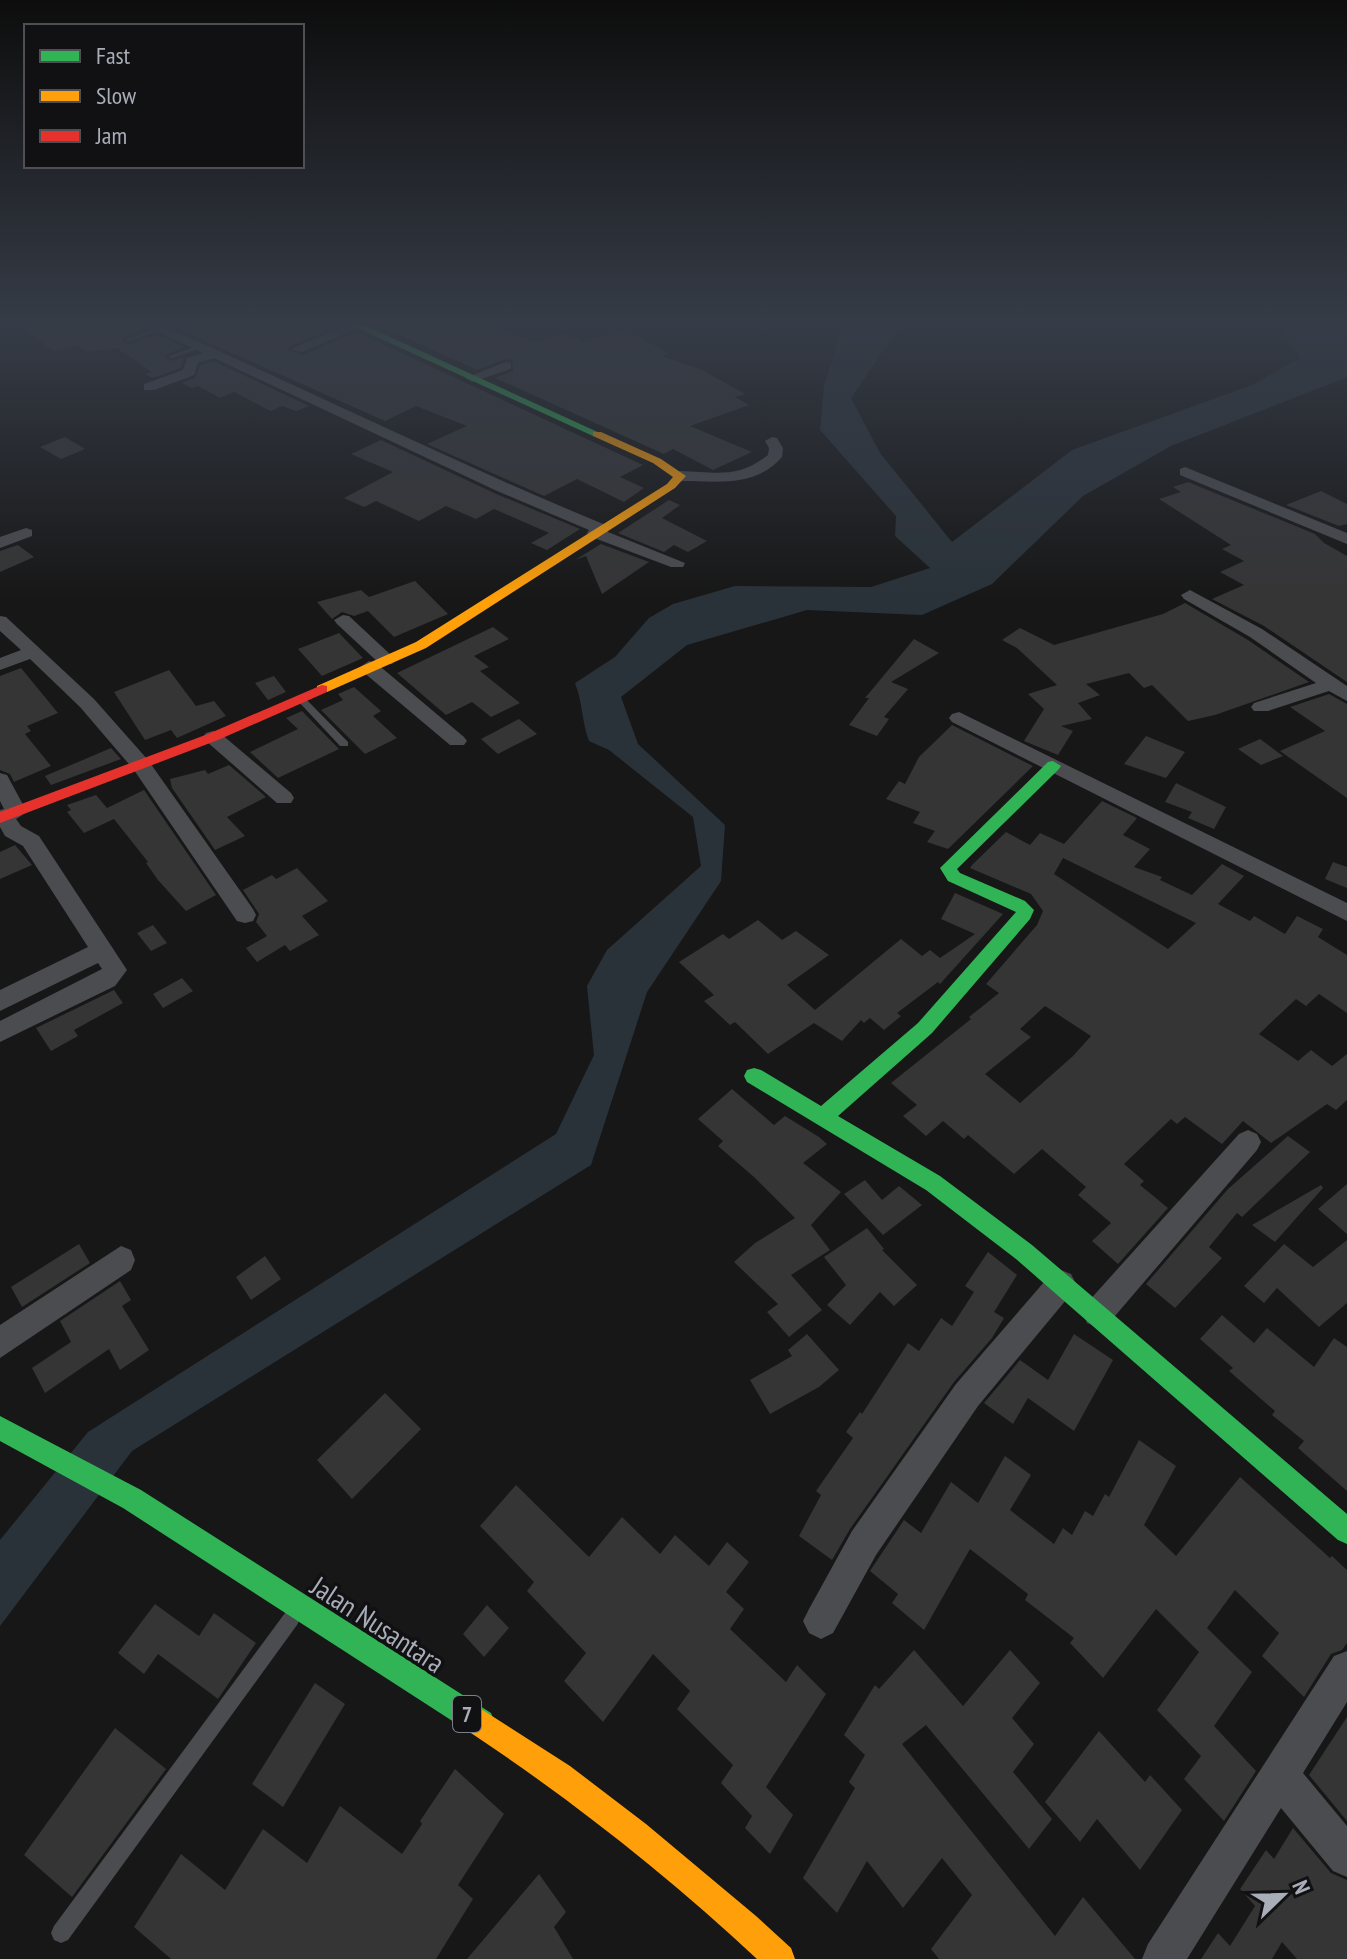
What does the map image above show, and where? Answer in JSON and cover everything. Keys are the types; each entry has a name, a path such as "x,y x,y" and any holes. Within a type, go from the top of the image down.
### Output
{"main road":[{"path":"7,815 213,737 378,664 462,621 671,486 680,476 657,461 558,416"},
{"path":"824,1116 925,1028 1024,915 1025,910 1019,905 954,877 948,868 1053,766"},
{"path":"754,1076 933,1183 1098,1313 1347,1531"},
{"name":"Jalan Nusantara","path":"7,1432 132,1499 549,1767 732,1914 780,1959"}],"street":[{"path":"354,416 500,487 677,563"},
{"path":"680,476 750,475 775,457 776,448 772,441"},
{"path":"1185,472 1347,539"},
{"path":"0,543 26,533"},
{"path":"1190,595 1256,633 1339,689"},
{"path":"343,620 378,664 457,741"},
{"path":"0,621 87,703 141,765 245,915"},
{"path":"0,664 33,652"},
{"path":"1261,707 1339,689"},
{"path":"959,718 1347,913"},
{"path":"213,737 284,798"},
{"path":"0,780 13,831 31,841 115,970 112,975 0,1032"},
{"path":"0,1001 103,950"},
{"path":"1098,1313 1248,1142"},
{"path":"0,1343 121,1260"},
{"path":"821,1621 864,1543 967,1395 1061,1284"},
{"path":"1163,1959 1347,1669"},
{"path":"1280,1776 1347,1857"}],"lane":[{"path":"300,698 344,744"},
{"path":"61,1933 300,1607"}],"shaded area":[{"path":"821,416 861,416 880,453 952,542 1072,450 1165,416 1246,416 1171,446 1083,496 992,584 922,615 807,610 687,645 621,697 638,744 725,825 721,881 647,992 591,1165 132,1451 0,1626 0,1540 88,1432 556,1134 594,1055 587,986 607,950 701,866 693,817 609,750 589,741 575,683 615,657 649,618 673,604 735,586 871,587 930,568 895,536 896,516 820,430"}],"building":[{"path":"375,416 394,416 385,421"},
{"path":"443,416 538,416 643,465 620,477 644,488 624,502 577,479 544,496 427,444 467,426"},
{"path":"580,416 717,416 690,426 752,452 713,470 673,449 664,454"},
{"path":"65,437 85,449 61,459 40,447"},
{"path":"381,440 580,529 547,550 531,543 549,533 494,509 476,519 446,506 419,521 376,501 364,507 344,498 393,472 351,454"},
{"path":"1188,482 1315,534 1347,556 1347,682 1264,626 1212,599 1244,585 1220,572 1244,561 1222,549 1231,545 1159,499 1181,492 1173,487"},
{"path":"1321,491 1347,504 1347,524 1339,526 1286,505"},
{"path":"669,500 680,505 662,518 707,541 688,552 674,545 664,552 618,533"},
{"path":"601,544 649,562 602,594 586,556 575,560"},
{"path":"18,545 34,557 0,572 0,551"},
{"path":"415,581 448,614 394,637 368,611 354,616 342,612 332,619 317,602 361,590 369,597"},
{"path":"1185,603 1248,640 1309,682 1215,715 1188,721 1152,685 1144,688 1129,673 1086,684 1100,695 1078,703 1092,719 1061,726 1073,731 1058,755 1024,741 1044,709 1028,694 1057,685 1017,648 1002,640 1020,628 1054,645 1163,614"},
{"path":"493,627 509,639 474,656 489,667 480,671 520,703 491,717 472,702 446,715 397,673"},
{"path":"339,633 363,658 322,676 298,649"},
{"path":"914,639 939,653 891,682 908,689 884,717 889,719 877,736 849,725 869,698 865,698"},
{"path":"21,668 58,713 27,726 31,731 25,734 51,766 14,782 10,774 0,770 0,676"},
{"path":"169,670 196,706 214,701 226,716 177,738 171,730 145,740 114,692"},
{"path":"274,676 286,692 268,700 255,683"},
{"path":"354,687 381,711 373,716 397,738 365,754 321,710 343,700 338,694"},
{"path":"1329,694 1347,704 1347,798 1280,751 1325,731 1290,707"},
{"path":"302,711 339,749 278,778 250,752 298,729 286,718"},
{"path":"519,719 537,734 498,754 481,739"},
{"path":"952,725 1033,766 948,849 927,842 935,831 913,823 920,812 886,799 899,781 905,784 919,757"},
{"path":"1146,736 1185,752 1166,778 1124,764"},
{"path":"1260,739 1283,756 1261,765 1238,749"},
{"path":"111,748 121,759 51,785 45,776"},
{"path":"229,765 266,797 227,817 245,836 215,850 172,788 170,779 205,770 208,774"},
{"path":"1176,783 1226,807 1214,829 1188,818 1192,812 1165,802"},
{"path":"144,790 216,895 186,911 158,880 148,862 114,819 84,833 67,812 71,810 67,805 96,795 107,808"},
{"path":"1102,801 1137,818 1123,835 1150,849 1134,867 1162,877 1160,880 1192,895 1222,864 1244,876 1218,904 1250,921 1254,916 1285,934 1297,916 1323,929 1318,937 1347,955 1347,1013 1319,994 1306,1006 1296,999 1259,1034 1298,1061 1311,1050 1332,1066 1347,1054 1347,1100 1336,1110 1327,1104 1271,1143 1243,1121 1222,1144 1185,1117 1177,1124 1171,1119 1124,1164 1144,1181 1140,1185 1168,1208 1118,1264 1092,1241 1111,1223 1078,1195 1086,1187 1042,1149 1014,1174 968,1135 964,1139 943,1121 926,1136 903,1116 917,1105 891,1083 999,993 986,984 1037,925 1043,911 1031,894 970,868 972,865 1006,832 1030,845 1040,833 1064,844","holes":["1063,858 1196,923 1168,949 1054,874","1045,1006 1091,1036 1020,1103 985,1074 1031,1037 1020,1029"]},
{"path":"15,845 32,865 0,879 0,852"},
{"path":"1333,862 1347,867 1347,888 1325,879"},
{"path":"297,868 328,901 302,916 319,935 290,951 285,945 257,962 246,948 267,936 256,922 259,914 243,890 272,875 276,879"},
{"path":"955,893 1003,914 940,984 938,982 897,1013 901,1016 884,1030 870,1018 864,1023 861,1020 842,1041 814,1023 768,1054 735,1022 730,1025 704,1001 714,995 679,962 723,934 729,939 758,920 782,940 796,931 829,955 787,985 815,1010 901,939 922,956 930,950 940,958 975,934 941,919"},
{"path":"153,925 167,943 151,951 137,933"},
{"path":"182,978 193,991 163,1008 153,994"},
{"path":"114,990 123,1003 74,1030 78,1036 51,1051 36,1028"},
{"path":"732,1089 774,1125 785,1116 827,1144 803,1163 841,1192 811,1225 830,1250 791,1275 822,1310 789,1337 767,1312 778,1304 734,1262 755,1243 795,1218 718,1146 723,1141 698,1119"},
{"path":"1288,1136 1310,1152 1242,1217 1237,1213 1209,1247 1222,1258 1175,1308 1146,1284 1228,1189"},
{"path":"865,1180 882,1200 899,1186 922,1205 883,1235 844,1194"},
{"path":"1347,1184 1347,1234 1318,1209"},
{"path":"1321,1185 1323,1188 1275,1242 1252,1225"},
{"path":"867,1228 882,1250 917,1285 894,1306 880,1292 850,1325 827,1305 846,1285 824,1257"},
{"path":"1347,1240 1347,1303 1319,1327 1277,1288 1264,1303 1244,1286 1284,1244 1313,1267"},
{"path":"79,1244 90,1263 22,1307 11,1287"},
{"path":"988,1252 1017,1275 994,1312 1004,1318 992,1338 954,1382 850,1529 832,1560 799,1536 821,1495 816,1491 853,1438 846,1432 860,1412 862,1414 908,1343 919,1351 941,1318 952,1326 974,1292 965,1286"},
{"path":"265,1256 281,1279 251,1300 236,1277"},
{"path":"120,1281 131,1300 122,1306 149,1350 120,1370 109,1349 45,1393 32,1368 71,1342 60,1321"},
{"path":"1222,1315 1254,1343 1267,1328 1314,1367 1334,1338 1347,1347 1347,1491 1298,1448 1304,1441 1272,1415 1275,1411 1229,1371 1233,1368 1200,1339"},
{"path":"807,1334 839,1370 819,1387 770,1414 750,1380 792,1356 788,1350"},
{"path":"1074,1334 1113,1360 1074,1431 1028,1398 1013,1424 984,1403 1020,1360 1048,1380"},
{"path":"385,1393 421,1429 352,1499 317,1460"},
{"path":"1139,1440 1176,1466 1144,1525 1176,1556 1240,1477 1347,1570 1347,1643 1342,1650 1331,1654 1304,1697 1262,1656 1279,1633 1235,1590 1207,1628 1252,1672 1214,1726 1256,1771 1224,1821 1184,1779 1201,1756 1157,1710 1199,1652 1156,1609 1103,1678 1070,1643 1074,1638 1025,1600 1028,1594 970,1549 924,1630 892,1603 898,1594 870,1571 904,1520 921,1533 951,1482 978,1503 1005,1456 1031,1475 1010,1510 1054,1544 1063,1528 1072,1535 1085,1511 1093,1516 1105,1494 1109,1497"},
{"path":"516,1485 589,1557 622,1517 660,1554 675,1535 709,1566 727,1542 749,1562 726,1592 744,1609 730,1629 786,1682 797,1665 826,1694 766,1787 793,1815 770,1854 745,1828 752,1816 721,1783 733,1765 677,1709 690,1691 653,1654 603,1722 564,1681 586,1653 527,1591 534,1582 480,1526"},
{"path":"155,1604 199,1636 214,1613 256,1643 218,1699 158,1654 144,1674 118,1653"},
{"path":"487,1605 509,1628 484,1657 463,1634"},
{"path":"914,1650 963,1706 1010,1650 1040,1683 1012,1718 1034,1744 1013,1772 1052,1819 1029,1849 926,1725 902,1744 1055,1936 1083,1897 1135,1959 939,1959 931,1949 972,1895 942,1858 903,1908 867,1861 837,1913 803,1878 855,1788 849,1782 865,1755 844,1735 875,1685 879,1689"},
{"path":"315,1683 345,1704 283,1807 252,1784"},
{"path":"1347,1717 1347,1821 1309,1775"},
{"path":"115,1728 166,1769 72,1897 24,1855"},
{"path":"1099,1731 1145,1782 1150,1775 1182,1810 1140,1870 1097,1819 1080,1842 1045,1802"},
{"path":"455,1769 504,1814 458,1885 473,1899 436,1959 171,1959 134,1927 181,1854 225,1890 263,1829 307,1863 340,1806 402,1854"},
{"path":"1293,1828 1331,1873 1347,1880 1347,1959 1297,1959 1282,1942 1272,1959 1201,1959 1218,1933 1230,1946 1255,1906 1240,1889 1266,1850 1274,1859"},
{"path":"539,1874 566,1912 554,1927 573,1959 467,1959"}],"traffic: fast":[{"path":"558,416 597,434"},
{"path":"824,1116 925,1028 1024,915 1025,910 1019,905 954,877 948,868 1053,766"},
{"path":"754,1076 933,1183 1024,1252 1347,1531"},
{"path":"0,1428 132,1499 481,1723"}],"traffic: slow":[{"path":"322,689 421,645 671,486 680,476 657,461 597,434"},
{"path":"481,1723 560,1776 636,1834 780,1959"}],"traffic: jam":[{"path":"0,818 213,737 322,689"}]}
